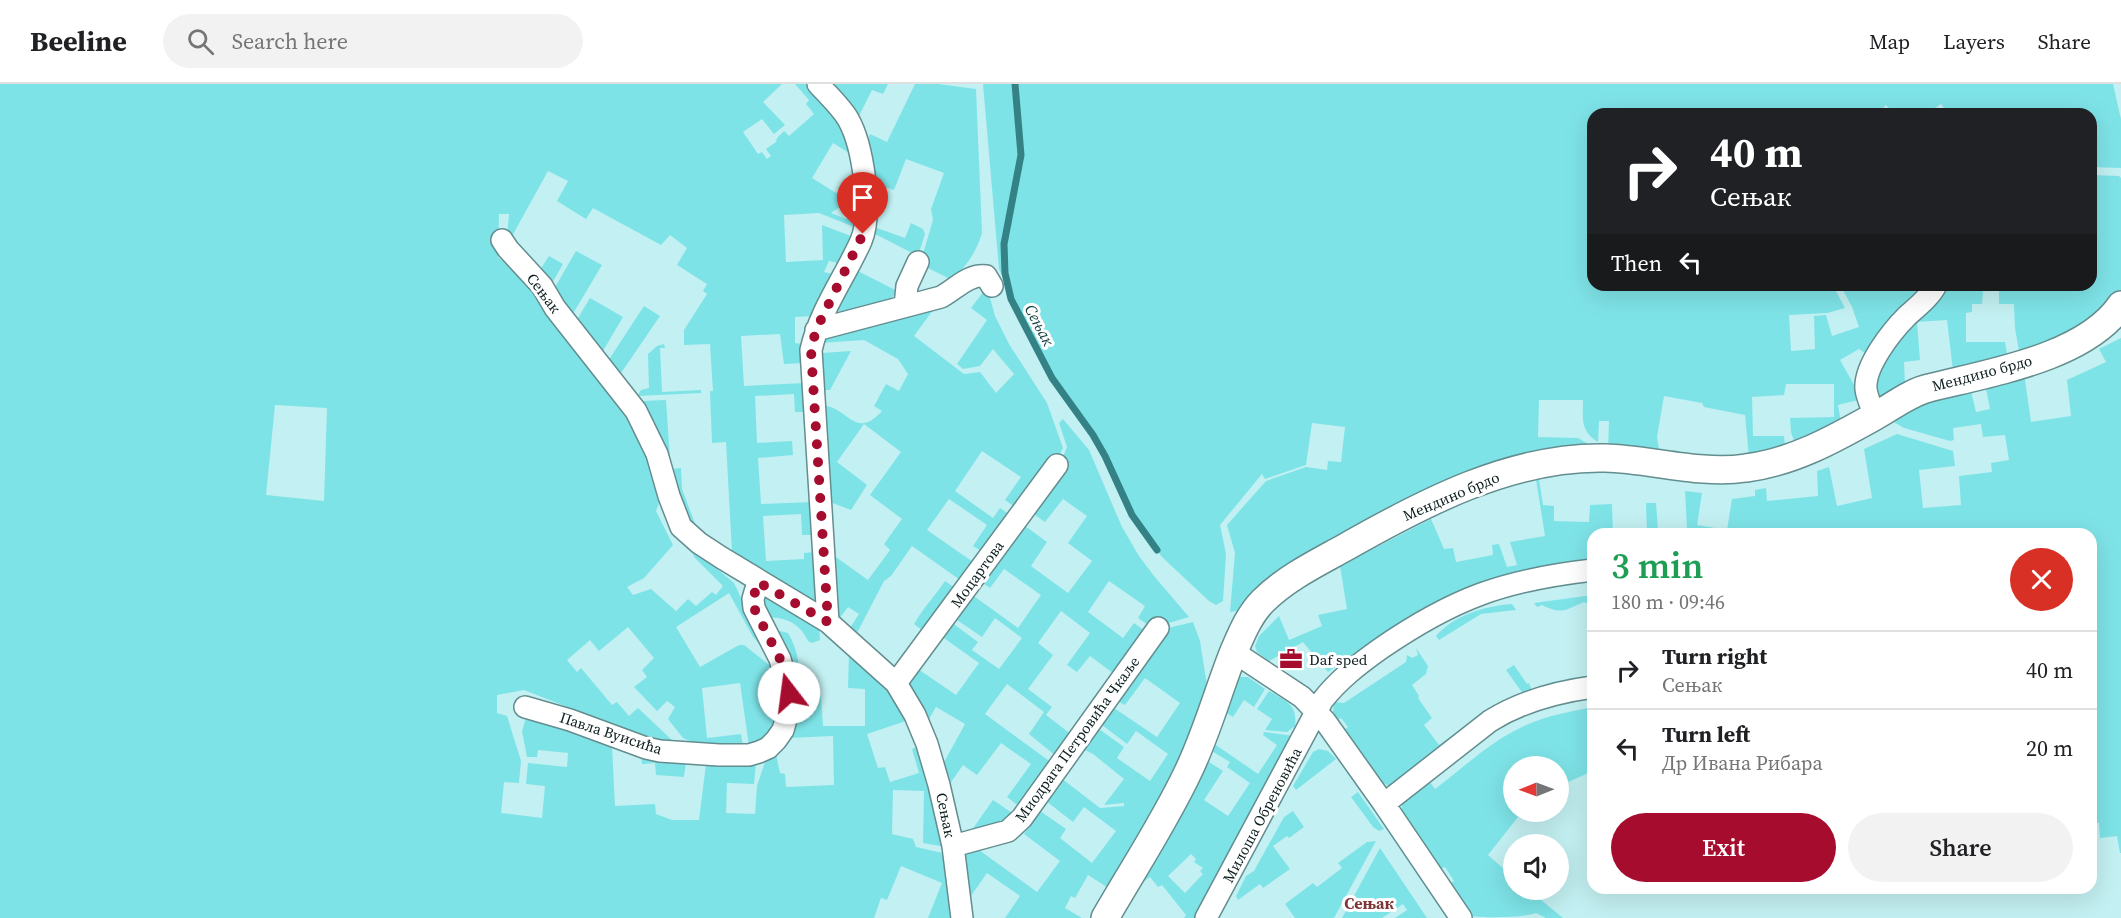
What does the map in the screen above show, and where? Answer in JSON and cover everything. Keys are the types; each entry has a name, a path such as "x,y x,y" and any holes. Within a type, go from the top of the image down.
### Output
{"street":[{"path":"818,84 848,119 861,150 867,197 862,238 816,330 811,359 828,622"},
{"name":"Сењак","path":"502,240 542,286 555,308 636,411 657,454 681,527 699,543 758,582 828,622 896,683 915,715 927,744 939,784 953,846 962,903 962,918"},
{"path":"905,306 907,286 918,262"},
{"path":"816,330 941,297 952,292 972,276 986,276 992,286"},
{"path":"1875,416 1866,390 1867,380 1876,358 1892,332 1931,291"},
{"name":"Мендино брдо","path":"1105,918 1185,778 1234,652 1252,615 1283,585 1382,526 1477,483 1508,473 1575,459 1606,458 1715,469 1747,468 1802,454 1923,389 2032,361 2082,341 2121,305"},
{"name":"Моцартова","path":"896,683 1057,465"},
{"name":"Милоша Обреновића","path":"1206,918 1317,711 1331,690 1354,668 1400,635 1473,595 1548,576 1587,571"},
{"name":"Павла Вуисића","path":"525,707 660,751 748,755 768,748 783,730 789,709 789,693 780,659 754,608 753,599 758,582"},
{"name":"Миодрага Петровића Чкаље","path":"953,846 1008,831 1022,818 1158,628"},
{"path":"1234,652 1302,697 1317,711 1384,804 1461,918"},
{"path":"1384,804 1506,711 1540,698 1587,688"}],"shaded area":[{"path":"0,84 782,84 763,102 785,125 774,134 762,119 743,132 758,154 762,152 767,159 771,156 766,149 776,142 784,131 789,136 814,114 806,104 809,100 795,84 811,84 831,104 854,156 833,143 812,178 841,196 859,166 861,192 831,213 846,219 860,210 859,229 819,213 784,215 786,262 823,260 822,225 856,238 842,264 829,261 824,272 837,275 814,316 795,317 795,343 803,344 803,363 784,364 780,334 741,336 744,386 805,383 807,412 795,412 794,394 755,396 757,443 792,441 793,455 758,458 761,504 813,502 814,535 802,535 801,514 763,516 766,561 804,559 804,553 815,552 817,597 813,601 732,552 726,442 712,443 710,391 713,391 710,344 684,345 684,330 707,294 703,291 707,284 677,265 687,248 670,235 661,245 593,208 586,219 557,201 568,181 548,171 511,238 507,236 509,214 499,214 498,257 528,283 550,316 625,415 647,460 659,503 656,511 673,545 644,578 627,587 633,595 651,589 676,611 688,599 696,606 712,592 716,595 723,586 695,558 690,549 693,549 734,583 766,651 753,637 729,593 676,627 700,667 739,645 744,645 772,667 781,698 778,720 771,736 749,746 740,683 702,688 707,738 741,734 743,746 697,744 683,738 668,719 675,707 667,701 657,711 634,687 647,677 642,670 654,658 628,627 599,651 590,640 567,660 577,672 581,668 612,705 617,702 629,716 638,708 674,742 654,741 524,690 497,695 497,713 507,716 521,761 519,783 504,782 501,813 542,818 545,786 526,784 528,763 567,767 568,753 538,750 537,757 527,757 522,731 526,718 537,717 612,745 615,806 655,804 656,814 672,820 699,820 706,764 756,762 754,784 727,783 726,813 755,814 757,786 766,759 776,754 780,773 785,774 786,787 834,785 833,736 789,738 795,694 821,696 823,726 865,726 865,689 848,688 849,653 881,680 906,721 867,734 878,768 885,767 890,782 919,773 912,749 920,745 946,847 923,843 924,791 893,790 892,834 913,839 916,847 947,854 956,918 928,918 942,883 901,866 887,900 881,898 874,918 0,918","holes":["275,405 327,408 324,501 266,495"]},
{"path":"824,84 888,84 883,94 872,90 856,122"},
{"path":"915,84 938,84 976,89 982,233 970,258 952,280 920,264 933,220 931,209 944,173 906,159 894,190 885,187 879,202 874,200 866,145 870,134 887,142"},
{"path":"983,84 2113,84 2121,119 2121,168 2097,167 2097,108 1944,108 1941,104 1935,108 1889,108 1886,105 1883,108 1587,108 1587,291 1836,291 1845,308 1827,313 1789,315 1791,351 1815,349 1814,316 1826,315 1832,336 1859,327 1844,291 1921,291 1869,356 1859,349 1840,360 1862,399 1838,405 1841,422 1795,444 1790,418 1834,417 1834,384 1786,384 1784,395 1752,397 1753,436 1784,436 1785,445 1749,457 1745,415 1704,407 1702,403 1664,396 1657,437 1660,455 1608,450 1609,421 1599,421 1598,442 1592,438 1585,429 1583,400 1539,400 1538,437 1578,438 1597,449 1532,459 1243,610 1230,612 1235,553 1227,525 1266,481 1306,467 1327,470 1328,461 1341,462 1345,427 1312,423 1306,465 1265,479 1262,474 1220,525 1226,554 1223,601 1216,605 1162,557 1135,521 1108,460 1065,399 1034,342 999,269"},
{"path":"2097,175 2119,176 2121,178 2121,292 2110,305 2075,331 2020,357 2014,304 1999,304 1999,291 2097,291"},
{"path":"911,223 923,229 925,234 918,256 875,234 877,228 905,238"},
{"path":"576,251 602,265 571,317 554,289"},
{"path":"549,256 563,264 551,285 540,270"},
{"path":"856,270 897,291 891,299 843,312 838,311 837,307"},
{"path":"987,287 995,316 1009,344 1047,403 1063,448 1056,461 1015,507 1005,500 1021,477 982,451 955,491 993,518 1000,508 1010,515 984,553 973,546 987,525 949,499 927,530 976,564 963,582 912,546 891,576 884,581 857,633 850,628 859,614 848,607 839,619 837,613 833,555 868,580 890,550 884,544 902,519 870,495 901,452 864,424 837,462 867,485 851,510 830,502 824,406 832,407 858,423 865,423 882,411 874,406 886,384 899,391 908,374 898,359 864,340 820,343 836,332 936,306 914,336 964,374 980,372 996,393 1014,374 993,349 980,366 963,369 957,364 987,320 971,308"},
{"path":"1937,291 1983,291 1982,304 1972,304 1972,312 1966,313 1966,342 2005,342 2008,359 1953,371 1947,320 1917,322 1920,360 1904,362 1905,385 1876,403 1870,385 1891,343"},
{"path":"590,298 623,317 600,356 575,323"},
{"path":"644,306 660,316 619,376 606,364"},
{"path":"2121,338 2121,853 2117,836 2100,838 2099,823 2097,823 2097,528 1727,528 1732,499 1755,496 1755,490 1766,488 1767,501 1818,496 1817,471 1829,467 1837,506 1872,498 1864,449 1897,434 1953,451 1955,466 1919,470 1923,508 1961,505 1959,476 1992,472 1991,463 2009,460 2005,435 1983,437 1981,424 1953,428 1954,440 1950,441 1904,428 1889,419 1922,401 1970,387 1976,412 1990,409 1985,384 2024,373 2031,422 2071,416 2067,380 2106,362 2099,349"},
{"path":"664,344 665,348 660,348 662,392 701,390 701,393 637,396 641,390 649,388 648,354 657,346"},
{"path":"851,351 830,390 822,390 822,353"},
{"path":"666,400 670,459 642,401"},
{"path":"1063,419 1089,450 1122,527 1139,556 1189,617 1152,628 1138,618 1145,606 1109,581 1088,612 1123,638 1134,623 1148,633 1117,676 1090,656 1077,672 1067,665 1090,633 1061,611 1038,643 1053,655 1028,689 1052,707 1046,715 1072,735 1056,756 1029,734 1044,712 1007,684 985,714 1052,763 1020,807 1007,797 1031,764 1001,743 977,775 963,765 949,785 943,764 965,724 936,707 929,719 909,685 918,669 956,695 979,663 941,636 951,622 978,642 972,650 999,669 1022,638 995,618 982,637 954,618 971,594 1018,628 1041,595 1004,569 990,588 980,581 1021,523 1047,542 1031,566 1068,593 1092,561 1068,543 1087,516 1063,499 1045,522 1031,512 1060,464 1067,447 1059,423"},
{"path":"681,468 682,489 697,529 689,521 672,469"},
{"path":"1535,473 1538,473 1543,505 1554,506 1554,521 1589,522 1590,505 1612,504 1613,528 1587,528 1587,562 1521,572 1474,586 1409,618 1328,672 1303,642 1269,661 1257,652 1255,646 1259,636 1279,616 1289,640 1322,626 1318,615 1347,609 1340,566 1431,519 1444,549 1453,548 1456,562 1493,555 1492,545 1499,544 1507,567 1517,565 1510,542 1545,536"},
{"path":"1685,491 1702,493 1697,525 1715,528 1687,528"},
{"path":"1646,503 1656,503 1658,528 1647,528"},
{"path":"945,581 958,590 926,633 914,624"},
{"path":"1587,596 1587,603 1584,602 1559,611 1542,605 1537,607 1534,603"},
{"path":"765,598 770,598 819,628 820,640 812,643 791,622 779,618 766,618 762,602"},
{"path":"1512,604 1516,610 1481,614 1439,640 1436,636 1461,617 1491,607"},
{"path":"1193,622 1200,641 1208,692 1183,763 1110,889 1088,875 1075,898 1071,896 1065,908 1082,918 1005,918 1020,896 987,873 971,896 963,856 966,850 979,850 1037,892 1060,861 1024,834 1040,811 1066,829 1060,838 1092,863 1116,831 1084,807 1073,822 1046,801 1061,778 1100,808 1124,806 1124,803 1104,805 1124,779 1093,754 1083,749 1099,729 1124,747 1117,758 1150,781 1168,754 1136,731 1127,744 1102,725 1114,708 1157,737 1180,703 1145,678 1125,705 1117,701 1164,629"},
{"path":"775,632 788,633 795,647 801,691 795,691"},
{"path":"1416,648 1428,666 1426,674 1412,685 1432,718 1424,725 1439,745 1457,732 1459,734 1396,785 1387,785 1380,781 1344,730 1348,727 1341,718 1337,720 1333,712 1334,702 1344,703 1406,662 1407,655 1412,658 1418,655"},
{"path":"1514,665 1527,684 1529,683 1532,691 1524,695 1506,670"},
{"path":"1237,674 1240,677 1248,677 1265,689 1254,707 1244,700 1233,717 1223,711"},
{"path":"1269,691 1292,708 1295,726 1287,732 1265,730 1272,719 1257,709"},
{"path":"1587,708 1587,774 1569,782 1569,756 1503,756 1503,822 1514,822 1488,855 1503,868 1503,900 1541,900 1563,918 1546,918 1536,913 1503,917 1471,916 1450,884 1454,881 1445,867 1439,870 1402,813 1402,802 1427,778 1435,789 1510,733 1548,717"},
{"path":"1264,732 1294,736 1197,918 1184,918 1186,915 1162,885 1158,887 1150,877 1139,885 1206,760 1223,771 1204,800 1228,816 1250,783 1227,767 1230,762 1210,750 1213,743 1258,774 1277,745 1263,735","holes":["1191,854 1196,859 1194,862 1203,868 1200,871 1203,874 1185,893 1168,876"]},
{"path":"1319,749 1328,751 1336,759 1296,790 1293,786 1313,752"},
{"path":"641,755 686,762 684,777 656,775 655,763 642,764"},
{"path":"1358,792 1384,829 1379,831 1373,827 1351,797"},
{"path":"993,800 1015,815 1007,824 969,834"},
{"path":"1293,811 1304,827 1273,846 1290,869 1263,888 1260,884 1238,900 1236,896 1246,876 1254,871 1284,817"},
{"path":"1376,841 1334,918 1295,918 1285,904 1313,883 1317,887 1342,868 1338,863 1367,842"},
{"path":"1380,848 1427,918 1395,918 1407,910 1403,904 1382,918 1342,918"}],"waterway":[{"name":"Сењак","path":"1015,84 1021,155 1004,244 1005,273 1011,299 1052,378 1093,435 1132,515 1157,550"}],"place":[{"name":"Daf sped","path":"1291,659"}],"district":[{"name":"Сењак","path":"1369,903"}],"route":[{"path":"789,693 780,659 757,615 753,599 758,582 828,622 811,350 816,330 863,234"}]}
